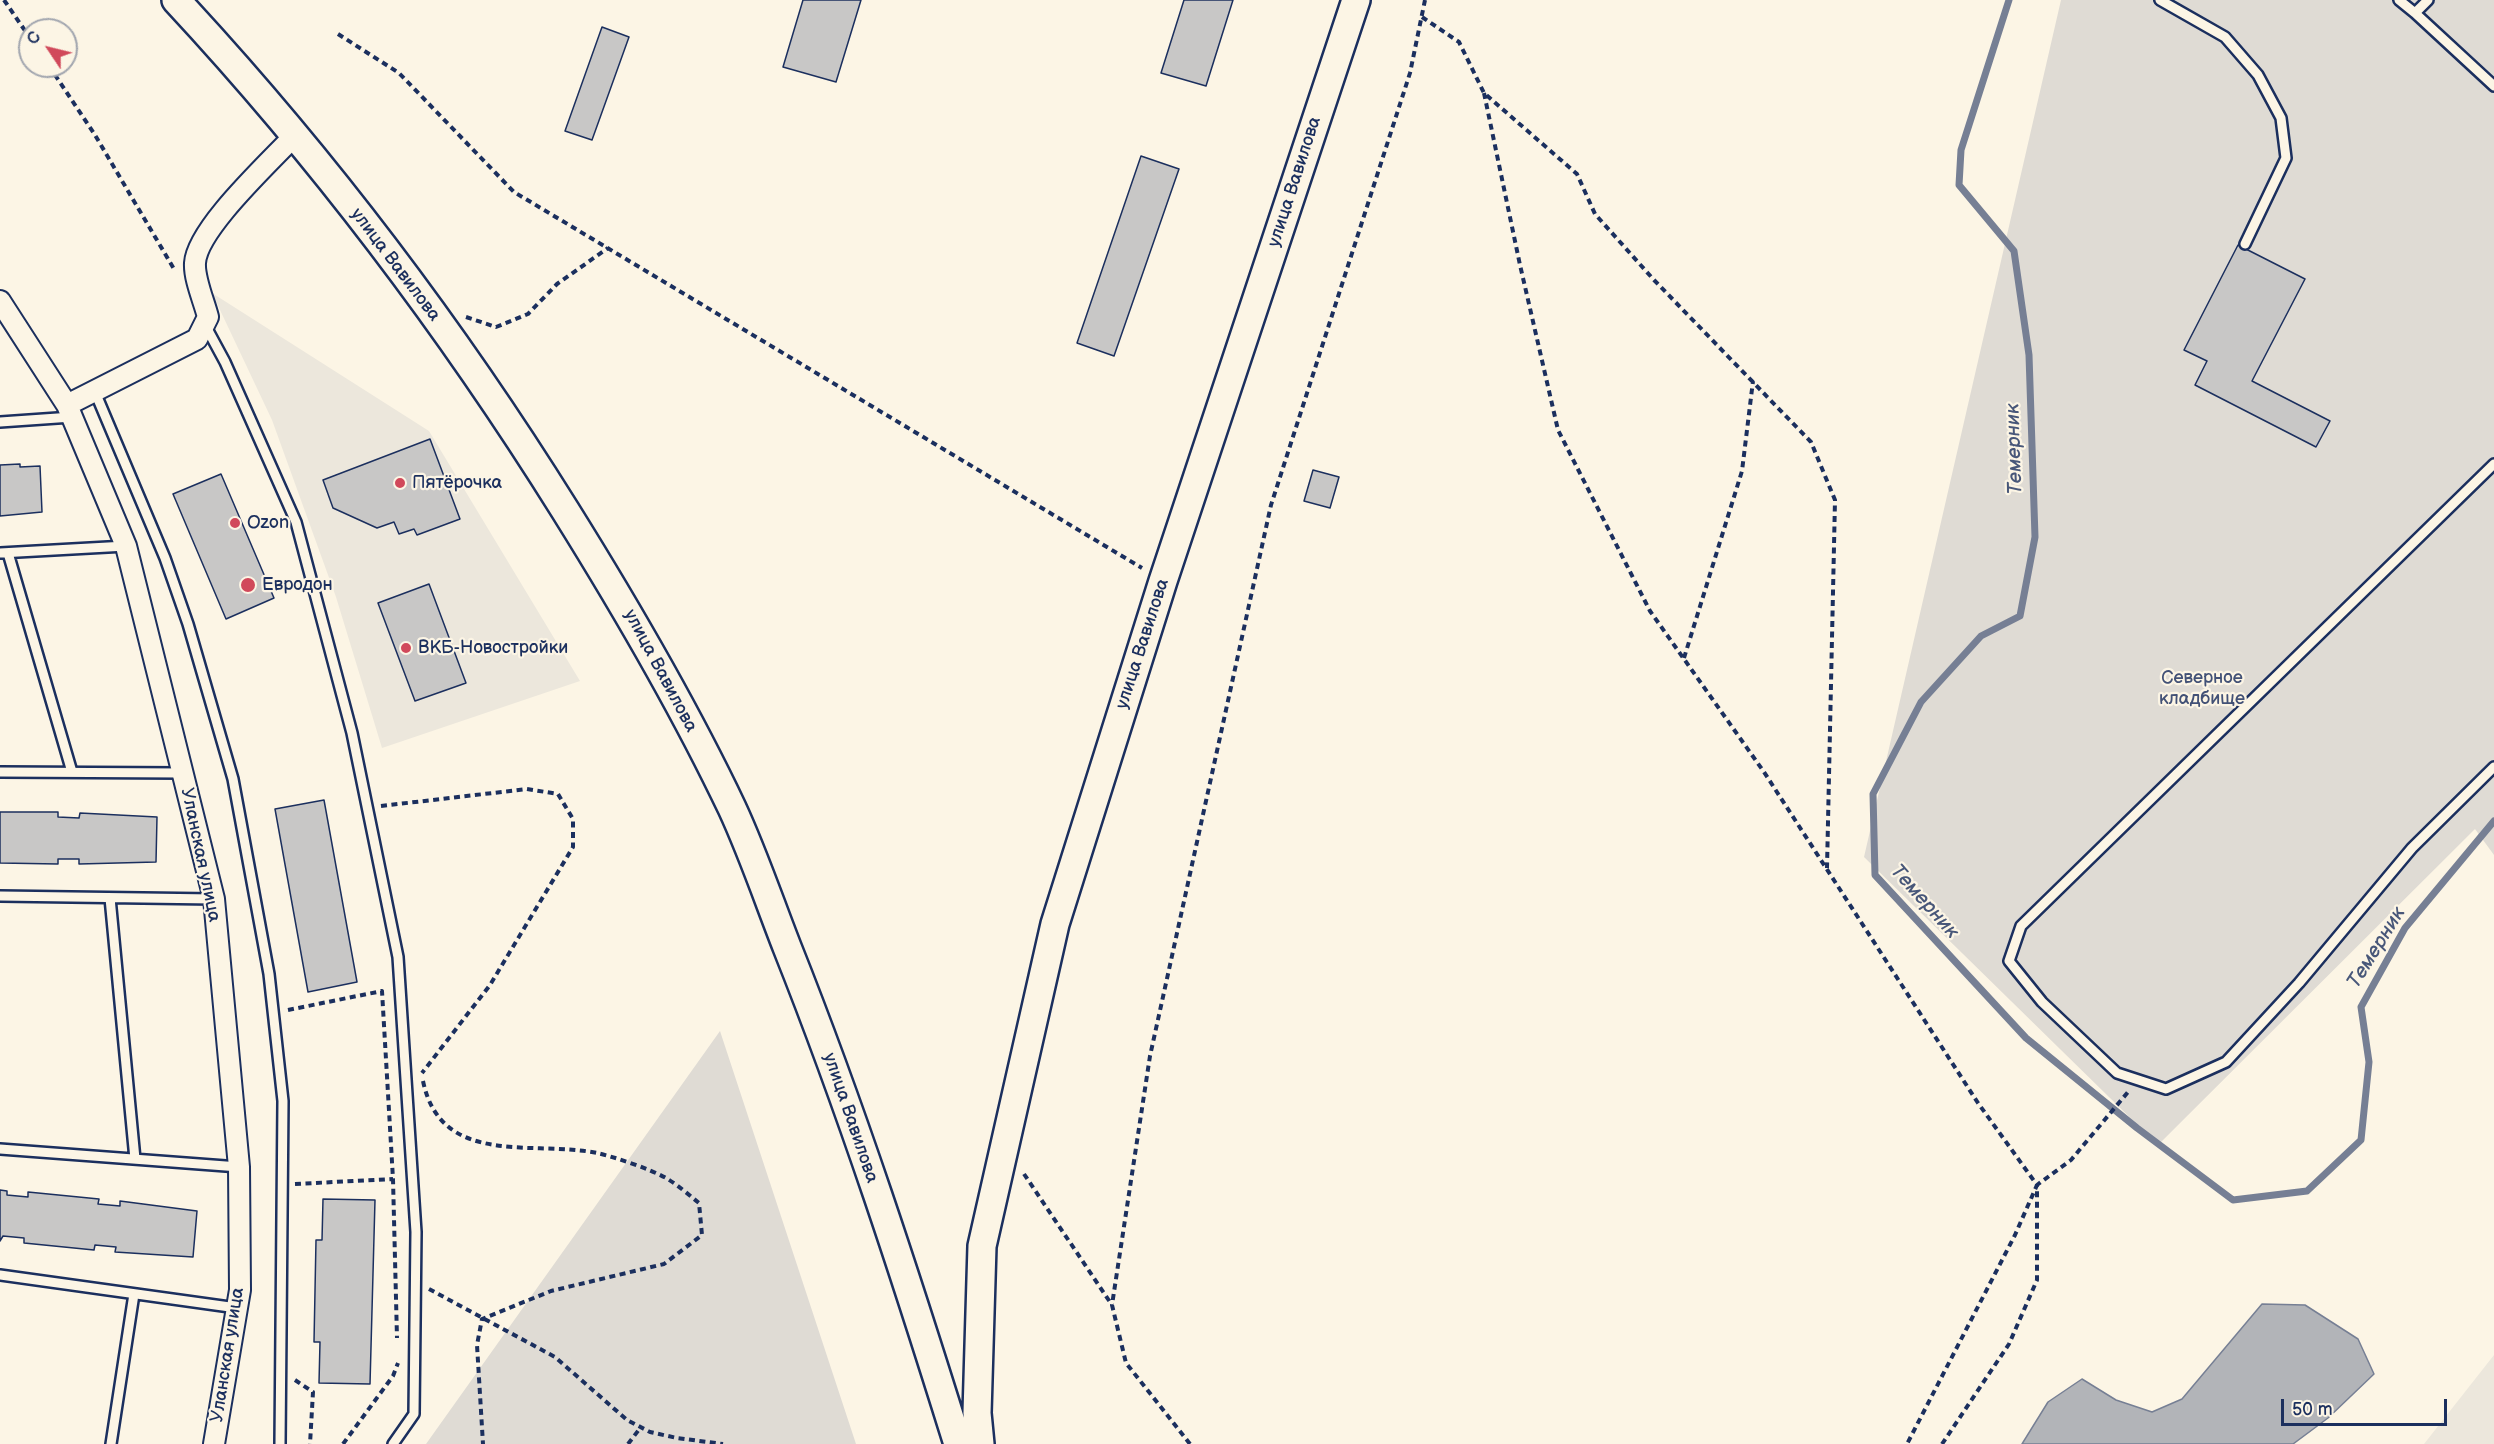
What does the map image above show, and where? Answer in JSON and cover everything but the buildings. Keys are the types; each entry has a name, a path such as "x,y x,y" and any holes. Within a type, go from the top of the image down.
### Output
{"street":[{"name":"улица Вавилова","path":"176,0 225,52 388,251 509,421 629,612 733,810 820,1030 900,1261 958,1444"},
{"name":"улица Вавилова","path":"980,1444 977,1413 982,1246 1055,924 1163,581 1356,0"},
{"path":"70,411 95,392 196,339 208,317 195,266 196,251 208,229 294,136"},
{"name":"Уланская улица","path":"0,301 70,411 126,546 214,899 239,1167 240,1290 214,1444"}],"lane":[{"path":"2160,0 2225,37 2258,75 2281,118 2286,158 2245,244"},
{"path":"2399,0 2494,86"},
{"path":"2415,13 2428,0"},
{"path":"205,325 225,362 296,522 352,733 398,957 416,1232 414,1414 393,1444"},
{"path":"95,392 165,558 188,624 235,790 269,974 283,1101 280,1444"},
{"path":"0,422 70,411"},
{"path":"2494,464 2021,926 2009,961 2042,1002 2117,1073 2166,1089 2226,1062 2299,983 2412,848 2494,767"},
{"path":"72,772 4,553 126,546"},
{"path":"0,772 182,773"},
{"path":"0,896 214,899"},
{"path":"110,898 135,1159"},
{"path":"0,1149 239,1167"},
{"path":"0,1275 237,1308"},
{"path":"111,1444 134,1294"}],"path":[{"path":"4,0 18,20"},
{"path":"1112,1305 1150,1056 1271,506 1410,73 1425,0"},
{"path":"1422,17 1459,42 1484,93 1558,430 1650,611 1764,772 1978,1103 2037,1185 2037,1280 2009,1344 1942,1444"},
{"path":"338,34 399,73 514,192 1163,581"},
{"path":"57,78 95,135 178,277"},
{"path":"1484,93 1577,174 1595,214 1654,280 1753,380 1810,442 1835,500 1827,869"},
{"path":"425,303 496,327 528,314 556,284 608,248"},
{"path":"1684,658 1742,471 1753,380"},
{"path":"368,807 527,789 558,794 573,819 573,847 490,985 422,1073 427,1100 450,1129 481,1145 597,1153 666,1178 699,1203 702,1235 664,1264 551,1290 482,1319"},
{"path":"274,1013 382,992 393,1179 397,1341"},
{"path":"1907,1444 2015,1235 2037,1185 2071,1160 2138,1080"},
{"path":"1005,1145 1112,1305 1126,1363 1190,1444"},
{"path":"282,1183 393,1179"},
{"path":"415,1281 555,1357 627,1420 641,1427 677,1438 723,1444"},
{"path":"482,1319 477,1345 483,1444"},
{"path":"343,1444 393,1376 398,1364 398,1352"},
{"path":"628,1444 641,1427"}],"shaded area":[{"path":"212,293 429,431 580,681 382,748 336,597 272,420"},
{"path":"2262,1304 2305,1305 2358,1339 2374,1374 2328,1418 2293,1444 2022,1444 2048,1402 2082,1379 2116,1400 2152,1412 2182,1399"},
{"path":"2494,1355 2494,1444 2424,1444"}],"green space":[{"name":"Северное кладбище","path":"2061,0 2494,0 2494,855 2475,829 2158,1145 1864,857"},
{"path":"720,1031 856,1444 426,1444"}],"waterway":[{"name":"Темерник","path":"2009,0 1961,150 1959,185 2014,251 2029,355 2035,537 2020,616 1981,636 1921,702 1873,794 1875,875 2026,1038 2137,1128 2233,1200 2307,1191 2361,1140 2369,1062 2361,1007 2405,928 2494,821"}],"place":[{"name":"Пятёрочка","path":"400,483"},
{"name":"Ozon","path":"235,523"},
{"name":"Евродон","path":"248,585"},
{"name":"ВКБ-Новостройки","path":"406,648"}]}
